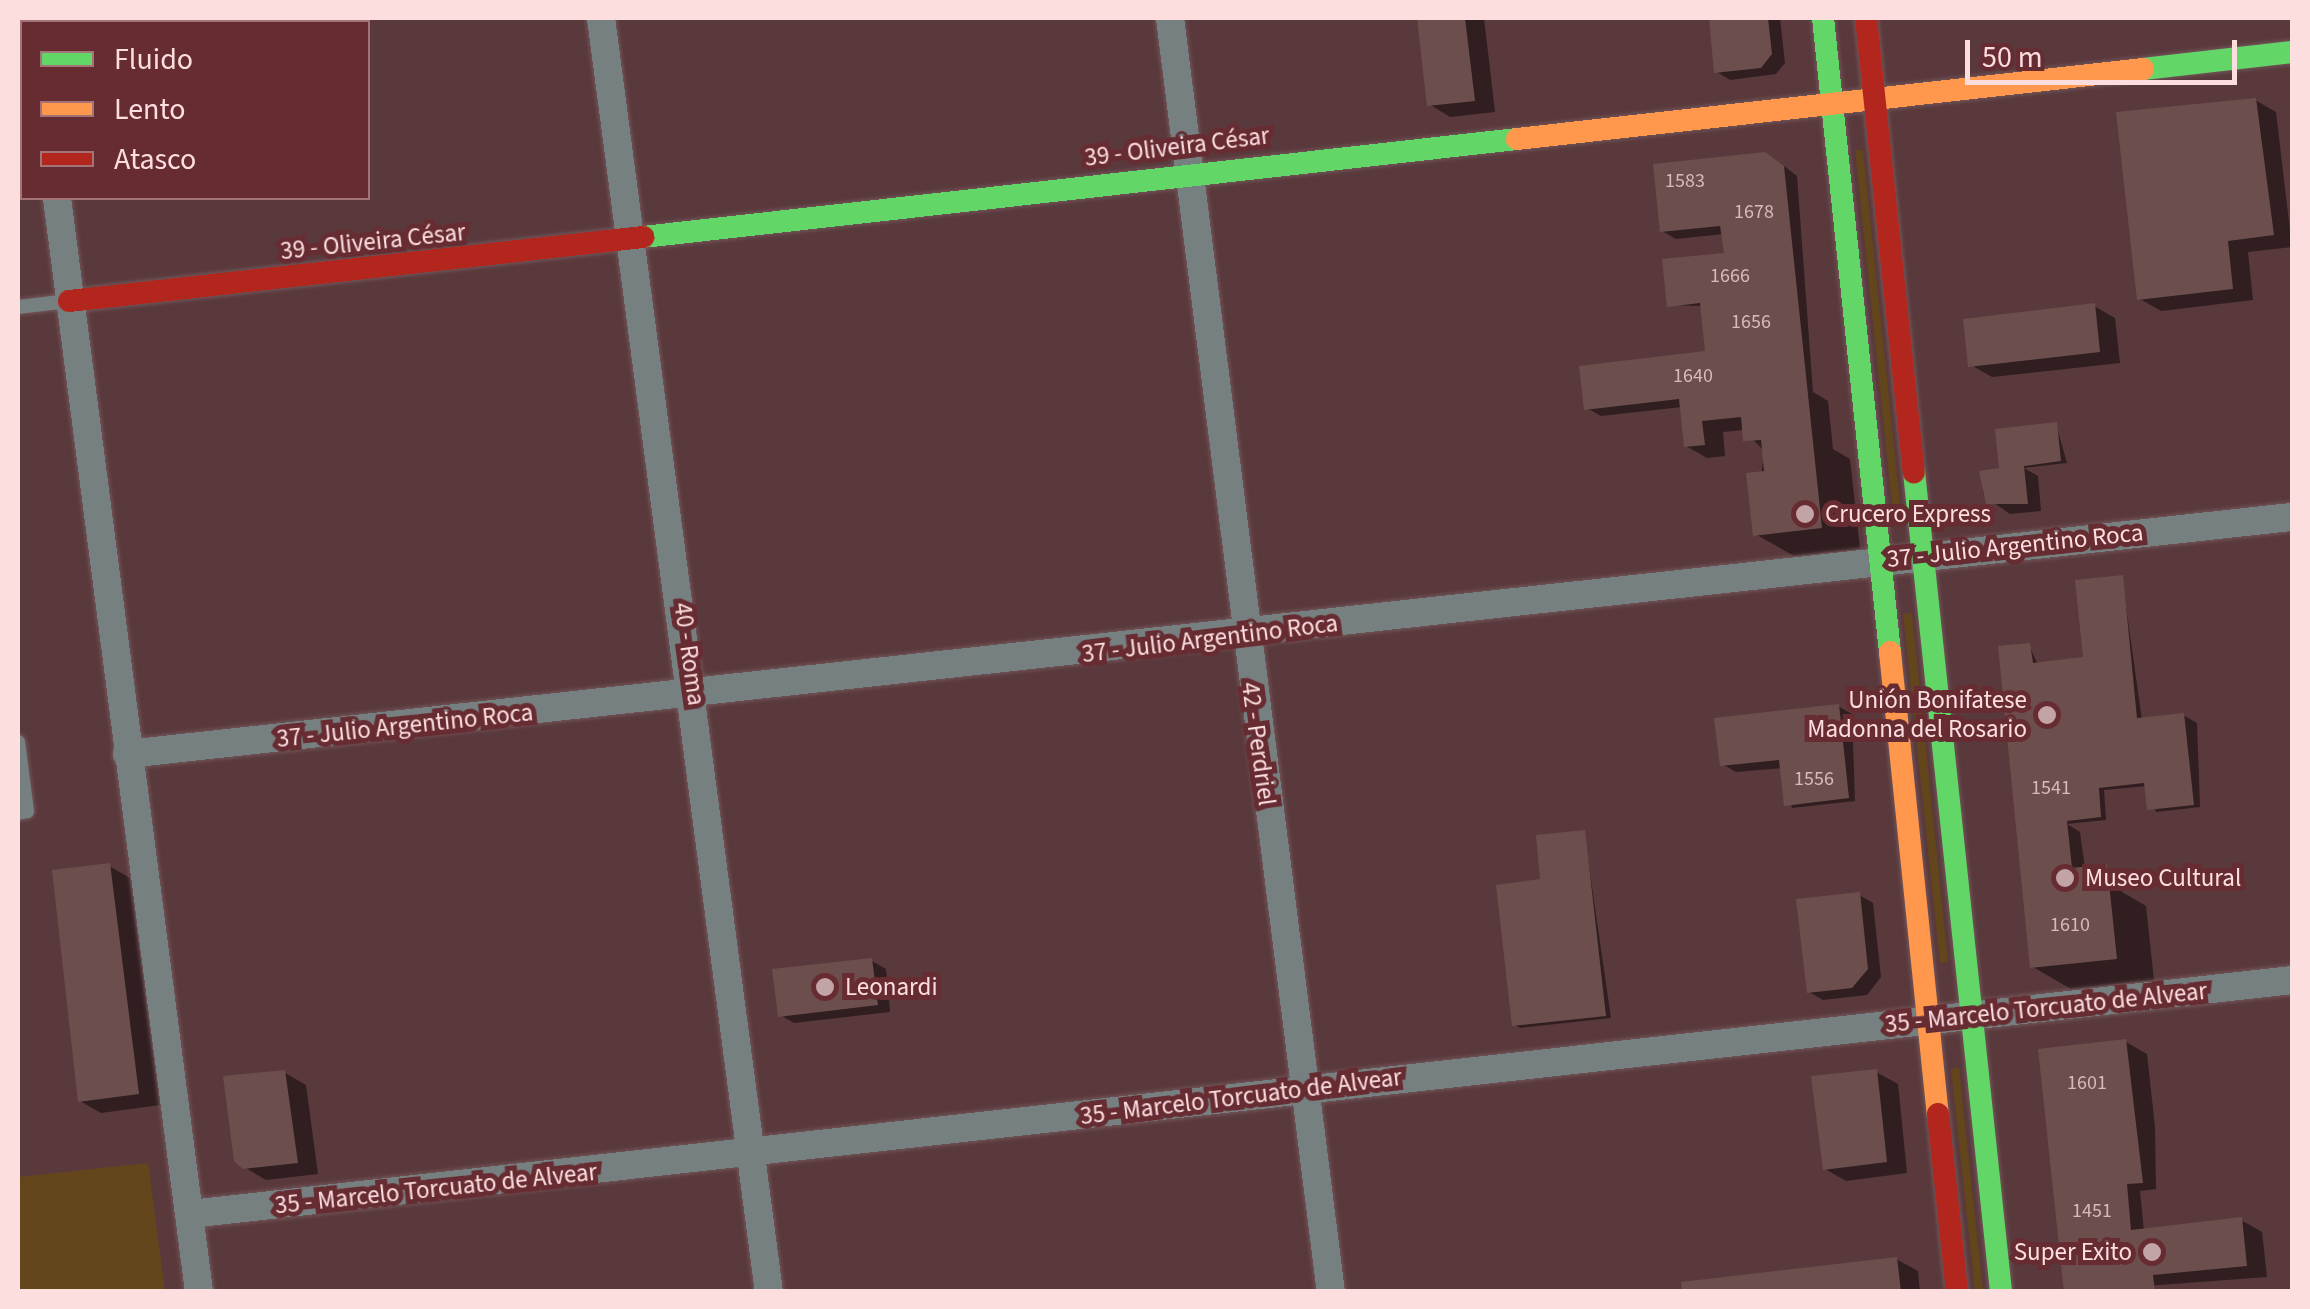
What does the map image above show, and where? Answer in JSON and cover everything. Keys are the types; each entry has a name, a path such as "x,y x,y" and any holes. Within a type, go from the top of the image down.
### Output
{"main road":[{"path":"1823,18 1957,1292"},
{"path":"1866,18 2001,1292"},
{"name":"39 - Oliveira César","path":"69,301 628,244 1190,172 2292,52"}],"street":[{"name":"40 - Roma","path":"602,18 628,244 696,697 769,1292"},
{"name":"42 - Perdriel","path":"1170,18 1244,635 1330,1292"},
{"path":"57,200 199,1292"},
{"name":"37 - Julio Argentino Roca","path":"128,754 696,697 1923,555 2292,517"},
{"name":"35 - Marcelo Torcuato de Alvear","path":"190,1214 753,1158 1305,1087 2292,980"}],"lane":[{"path":"18,306 69,301"},
{"path":"18,742 27,811 18,812"}],"shaded area":[{"path":"1855,150 1863,150 1900,504 1892,505"},
{"path":"1912,613 1948,962 1940,963 1903,614"},
{"path":"1959,1068 1983,1291 1975,1291 1951,1069"},
{"path":"148,1163 165,1291 18,1291 18,1177"}],"building":[{"path":"1417,18 1465,18 1475,101 1427,106"},
{"path":"1709,18 1768,18 1772,54 1761,68 1714,73"},
{"path":"2256,98 2274,235 2228,241 2233,289 2137,300 2116,112"},
{"path":"1765,152 1784,166 1822,528 1753,536 1746,473 1764,471 1761,440 1743,441 1741,417 1702,421 1705,445 1684,447 1679,399 1584,410 1579,366 1705,351 1700,303 1667,307 1662,259 1724,253 1720,226 1660,232 1653,164"},
{"path":"2095,303 2100,352 1968,367 1963,319"},
{"path":"2057,422 2061,461 2024,466 2028,504 1986,504 1979,471 1999,468 1995,429"},
{"path":"2123,575 2137,718 2184,713 2194,805 2147,810 2144,783 2099,788 2101,817 2067,821 2072,868 2107,864 2117,959 2030,968 1998,646 2030,643 2033,663 2083,657 2075,580"},
{"path":"1839,704 1849,798 1784,806 1779,760 1720,766 1714,718"},
{"path":"1585,830 1606,1016 1512,1026 1496,885 1540,879 1536,835"},
{"path":"110,863 139,1094 78,1102 52,870"},
{"path":"1860,892 1868,969 1852,988 1807,993 1796,899"},
{"name":"Leonardi","path":"872,958 878,1005 778,1017 772,969"},
{"path":"2126,1039 2143,1183 2127,1184 2131,1230 2242,1217 2247,1266 2153,1275 2155,1292 2064,1292 2038,1049"},
{"path":"1877,1069 1887,1162 1823,1170 1811,1076"},
{"path":"285,1070 298,1163 243,1169 234,1161 223,1076"},
{"path":"1897,1257 1901,1292 1682,1292 1681,1282"}],"traffic: fast":[{"path":"1823,18 1890,652"},
{"path":"2143,69 2292,52"},
{"path":"643,237 1517,139"},
{"path":"1914,472 2001,1292"}],"traffic: slow":[{"path":"1517,139 2143,69"},
{"path":"1890,652 1938,1114"}],"traffic: jam":[{"path":"1866,18 1914,472"},
{"path":"69,301 643,237"},
{"path":"1938,1114 1957,1292"}],"place":[{"name":"Crucero Express","path":"1805,514"},
{"name":"Unión Bonifatese Madonna del Rosario","path":"2047,715"},
{"name":"Museo Cultural","path":"2065,878"},
{"name":"Leonardi","path":"825,987"},
{"name":"Super Exito","path":"2152,1252"}]}
